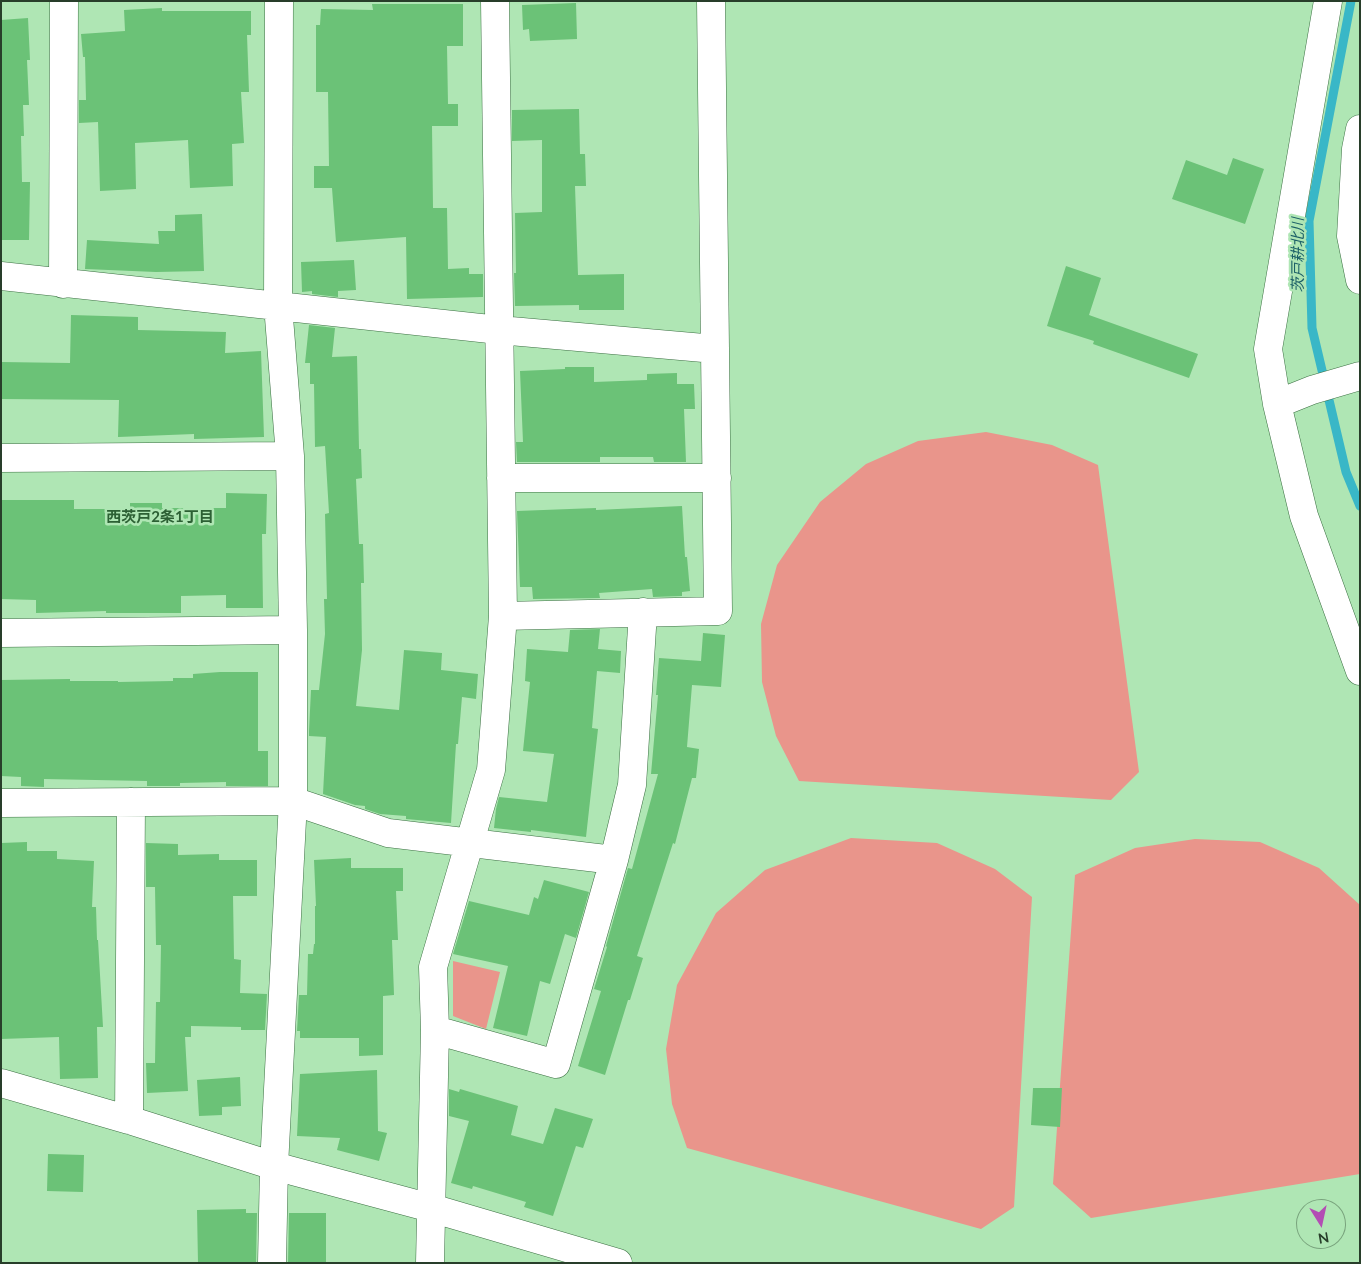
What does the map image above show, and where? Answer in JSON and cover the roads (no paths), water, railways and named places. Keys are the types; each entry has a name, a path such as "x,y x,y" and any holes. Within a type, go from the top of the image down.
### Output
{"street":[{"path":"63,284 64,1"},
{"path":"272,1263 274,1166 293,801 290,456 278,305 279,1"},
{"path":"430,1263 435,1030 433,967 491,770 503,616 495,1"},
{"path":"503,616 718,611 711,1"},
{"path":"1328,1 1268,349 1277,404 1304,516 1360,671"},
{"path":"1360,129 1356,149 1351,236 1360,280"},
{"path":"1,276 499,330 715,349"},
{"path":"1277,404 1312,390 1352,378"},
{"path":"1,458 290,456"},
{"path":"501,478 716,478"},
{"path":"435,1030 556,1064 614,860 632,785 642,612"},
{"path":"1,633 293,630"},
{"path":"1,803 293,801 388,833 614,860"},
{"path":"129,1120 131,802"},
{"path":"1,1083 129,1120 274,1166 431,1208 618,1263"}],"waterway":[{"name":"茨戸耕北川","path":"1351,1 1309,221 1312,328 1346,472 1360,506"}],"district":[{"name":"西茨戸2条1丁目","path":"160,517"}]}
